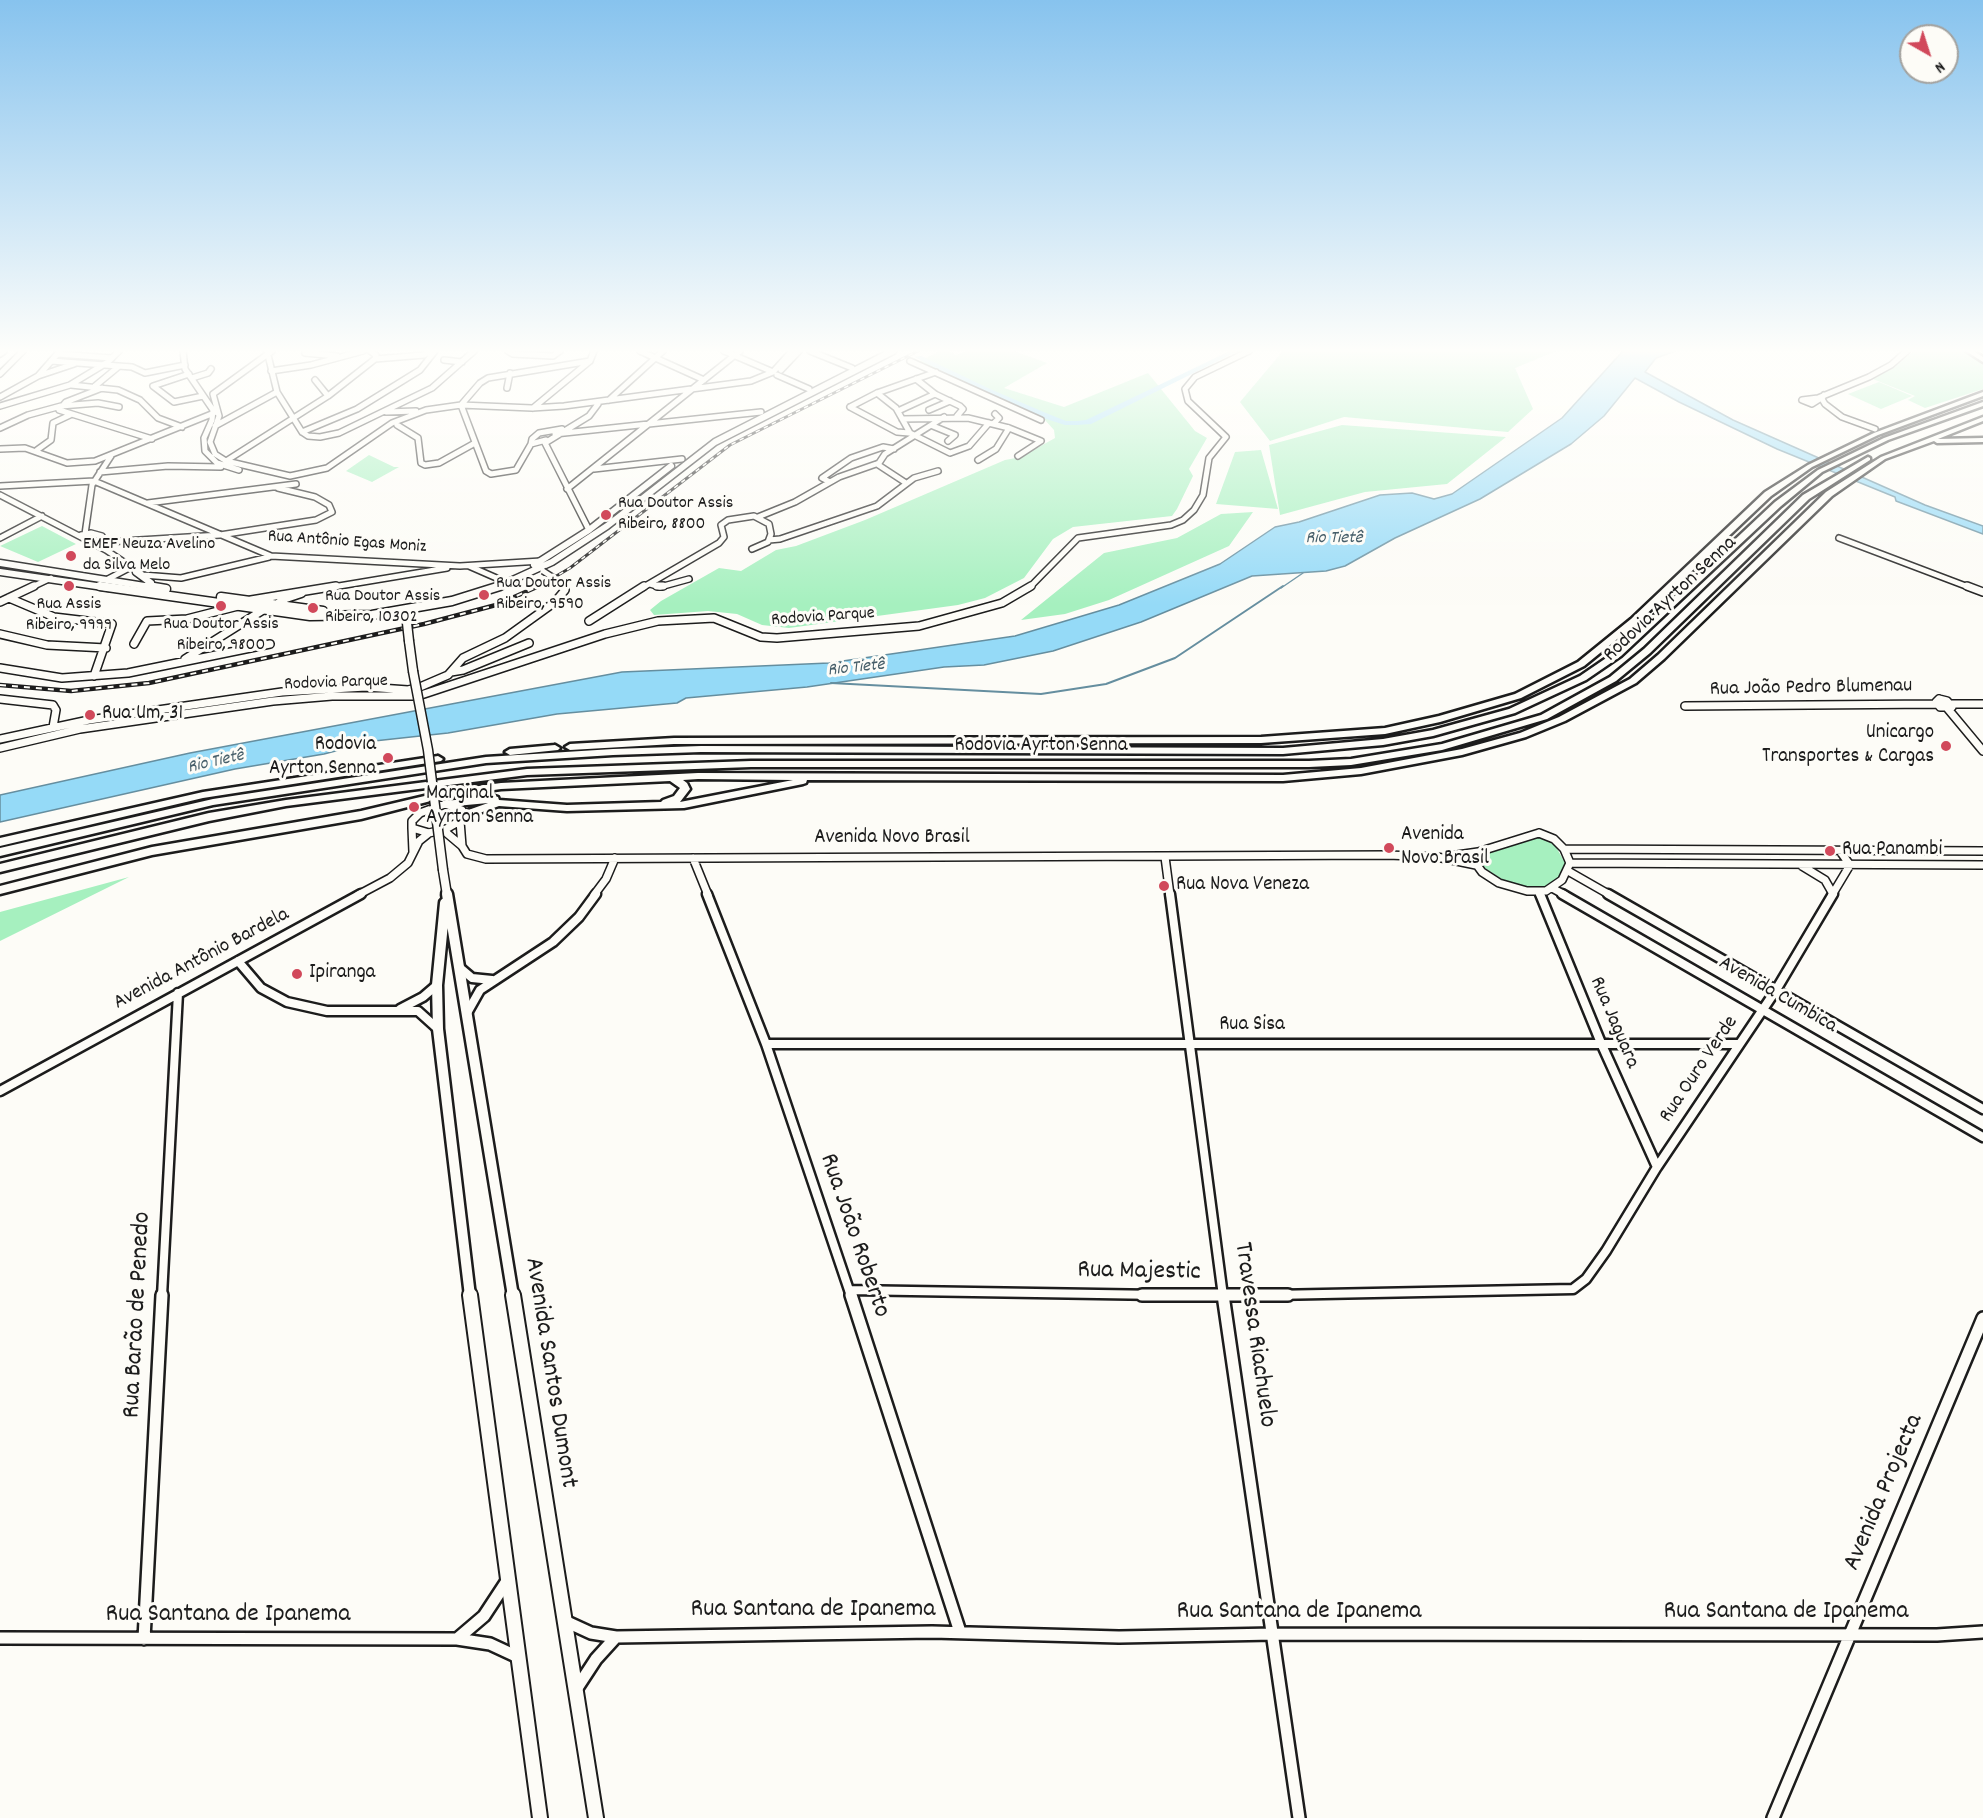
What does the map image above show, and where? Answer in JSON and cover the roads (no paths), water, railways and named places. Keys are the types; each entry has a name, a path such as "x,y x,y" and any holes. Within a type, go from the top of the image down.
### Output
{"highway":[{"path":"1864,439 1872,436"},
{"name":"Rodovia Ayrton Senna","path":"0,852 213,802 486,760 612,752 711,749 1283,751 1383,742 1433,733 1512,711 1555,693 1604,665 1634,641 1778,504 1820,471 1895,436"},
{"name":"Rodovia Ayrton Senna","path":"0,868 209,817 331,796 527,772 638,766 751,764 1247,766 1351,762 1442,747 1511,728 1558,711 1596,691 1622,673 1788,513 1835,477 1852,467 1923,436"},
{"path":"0,890 152,851 361,815 456,792 547,783 673,778 1006,775 1283,778 1361,771 1462,752 1523,735 1562,719 1606,697 1647,670 1819,503 1846,481 1861,470 1939,436"},
{"name":"Rodovia Ayrton Senna","path":"0,842 203,795 397,764 530,750 674,741 1261,740 1351,735 1413,725 1518,696 1581,664 1634,621 1768,494 1810,466 1864,439"},
{"path":"1913,446 1956,439 1983,440"},
{"path":"943,765 1102,772 1131,777"},
{"path":"461,818 499,803 567,808 684,805 775,785 848,777"},
{"path":"445,804 488,799 572,805 665,802 677,799 685,789 684,785 673,778"}],"main road":[{"path":"0,572 263,610 275,608 343,611 410,608 501,580 541,561 589,530 681,459 716,436"},
{"path":"372,615 478,594 541,570 588,540 715,442 727,436"},
{"path":"588,540 589,530"},
{"path":"2,563 247,601 322,617 396,616 407,623"},
{"path":"134,570 158,587"},
{"path":"275,608 283,599 301,592"},
{"path":"410,608 407,623 409,641 428,750 446,888 437,985 438,1029 451,1150 510,1577 540,1818"},
{"name":"Avenida Santos Dumont","path":"446,888 567,1622 596,1818"}],"street":[{"path":"37,450 51,440 51,436"},
{"path":"142,436 152,439"},
{"path":"0,442 37,450 67,463 87,462 111,456 160,436"},
{"path":"76,536 96,534 108,542 219,535 321,518 332,512 332,507 297,482 214,461 205,451 203,442 205,436"},
{"path":"213,436 211,445 217,456 226,464"},
{"path":"226,464 270,436"},
{"path":"100,472 226,464 276,480 297,482 327,468 373,436"},
{"path":"147,504 278,488 335,468 381,436"},
{"path":"415,436 418,438 422,463 425,465 439,463 476,443"},
{"path":"473,436 486,471 495,475 519,468 537,436"},
{"path":"531,444 552,436"},
{"path":"567,489 634,436"},
{"path":"948,441 954,436"},
{"path":"589,621 610,606 719,543 724,537 721,527 724,522 745,516 758,517 795,502 830,482 877,464 884,455 916,437 950,453 969,446 979,436"},
{"path":"978,460 996,449 1005,436"},
{"path":"1018,456 1041,441 1029,436"},
{"name":"Rodovia Parque","path":"0,748 80,729 284,700 332,696 418,696 605,634 658,621 714,618 761,637 777,638 920,626 1011,599 1035,584 1078,538 1171,525 1186,518 1203,495 1209,458 1225,436"},
{"path":"546,440 545,446 589,530"},
{"path":"0,449 15,447"},
{"path":"830,482 822,478 851,458 884,447 894,449"},
{"path":"85,534 94,481 111,456"},
{"path":"592,469 681,459"},
{"path":"877,464 906,483"},
{"path":"752,549 763,546 769,540 782,539 805,529 877,506 914,478 938,471"},
{"path":"276,480 278,488"},
{"path":"255,490 276,480"},
{"path":"0,486 94,481"},
{"name":"Rua Antônio Egas Moniz","path":"94,481 271,556 460,566 541,561"},
{"path":"0,496 106,550 134,570 152,577 176,578 271,556"},
{"path":"0,538 42,516"},
{"path":"758,517 770,525 769,540"},
{"path":"579,537 584,521"},
{"path":"1839,538 1983,592"},
{"path":"106,550 108,542"},
{"path":"407,575 415,568 414,563"},
{"path":"247,601 460,566"},
{"name":"Rua Antônio Egas Moniz","path":"468,566 501,580"},
{"path":"108,579 134,570"},
{"path":"451,672 467,655 511,634 555,602 565,590 560,582 541,570"},
{"path":"0,602 51,578"},
{"path":"650,584 660,587 689,579"},
{"path":"9,598 54,617 110,623 113,627 94,676"},
{"path":"134,644 147,621 187,619 238,606"},
{"path":"181,662 263,610"},
{"path":"0,634 47,645 106,648"},
{"path":"511,634 522,646"},
{"path":"0,641 7,637"},
{"path":"0,740 53,727 282,692 366,687 411,689 529,643"},
{"path":"0,669 39,676 135,673 270,644"},
{"path":"0,699 53,705 56,711 53,727"},
{"name":"Rua João Pedro Blumenau","path":"1685,706 1936,704 1937,700 1941,699 1950,706"},
{"path":"1950,706 1983,704"},
{"path":"1950,706 1983,751"},
{"path":"413,852 412,821 420,813 445,804 460,808 462,846"},
{"path":"412,828 429,833 443,830 461,818"},
{"name":"Avenida Novo Brasil","path":"443,830 462,846 467,854 486,859 1437,857 1478,852 1539,833 1551,836 1564,849"},
{"name":"Avenida Antônio Bardela","path":"0,1091 390,878 404,868 416,844 429,833"},
{"path":"1569,867 1564,849 1983,851"},
{"path":"1840,851 1850,865"},
{"path":"1478,852 1474,861 1489,877 1499,883 1539,892 1551,888 1569,867 1798,864 1983,865"},
{"name":"Travessa Riachuelo","path":"1165,857 1223,1296 1299,1818"},
{"name":"Avenida Novo Brasil","path":"1437,857 1476,865"},
{"path":"466,1014 475,996 492,980 536,954 567,929 593,900 615,858"},
{"name":"Rua João Roberto","path":"693,858 766,1044 960,1632"},
{"path":"1798,864 1825,880 1833,894"},
{"name":"Rua Ouro Verde","path":"1573,1289 1586,1279 1606,1251 1657,1167 1776,990 1850,865"},
{"name":"Avenida Cumbica","path":"1569,867 1983,1109"},
{"name":"Avenida Cumbica","path":"1551,888 1983,1137"},
{"name":"Rua Jaguara","path":"1539,892 1601,1043 1657,1167"},
{"path":"238,961 261,988 287,1002 327,1011 399,1009 422,1013 438,1029"},
{"path":"458,966 472,978 492,980"},
{"path":"399,1009 423,997 437,985"},
{"name":"Rua Barão de Penedo","path":"144,1639 178,993"},
{"name":"Rua Sisa","path":"766,1044 1739,1044"},
{"name":"Rua Majestic","path":"849,1290 1223,1296 1573,1289"},
{"name":"Avenida Projecta","path":"1773,1818 1983,1318"},
{"path":"457,1639 484,1616 510,1577"},
{"name":"Rua Santana de Ipanema","path":"567,1622 591,1633 616,1637 683,1634 960,1632 1119,1637 1274,1634 1937,1635 1983,1632"},
{"path":"577,1688 596,1659 616,1637"},
{"name":"Rua Santana de Ipanema","path":"0,1638 457,1639 490,1644 520,1657"}],"water":[{"name":"Rio Tietê","path":"1536,436 1581,436 1480,499 1395,538 1345,566 1326,571 1252,576 1141,622 1053,651 984,665 944,667 807,687 686,698 677,703 557,714 448,733 374,741 324,754 235,769 0,822 0,795 190,753 622,672 829,663 1015,636 1119,605 1220,564 1275,527 1299,522 1380,495 1412,493 1434,499 1452,494"},
{"name":"Rio Tietê","path":"1750,436 1769,436 1925,505 1983,526 1983,534 1896,501 1895,497"}],"waterway":[{"path":"1281,588 1303,573"},
{"path":"831,683 1041,694 1106,684 1175,658 1283,586"}],"railway":[{"path":"536,588 570,568 730,445 748,436"},
{"path":"0,685 71,691 149,683 424,624 496,605 539,586"}],"place":[{"name":"Rua Doutor Assis Ribeiro, 8800","path":"606,515"},
{"name":"EMEF Neuza Avelino da Silva Melo","path":"71,556"},
{"name":"Rua Assis Ribeiro, 9999","path":"69,586"},
{"name":"Rua Doutor Assis Ribeiro, 9590","path":"484,595"},
{"name":"Rua Doutor Assis Ribeiro, 9800","path":"221,606"},
{"name":"Rua Doutor Assis Ribeiro, 10302","path":"313,608"},
{"name":"Rua Um, 31","path":"90,715"},
{"name":"Unicargo Transportes & Cargas","path":"1946,746"},
{"name":"Rodovia Ayrton Senna","path":"388,758"},
{"name":"Marginal Ayrton Senna","path":"414,807"},
{"name":"Avenida Novo Brasil","path":"1389,848"},
{"name":"Rua Panambi","path":"1830,851"},
{"name":"Rua Nova Veneza","path":"1164,886"},
{"name":"Ipiranga","path":"297,974"}]}
